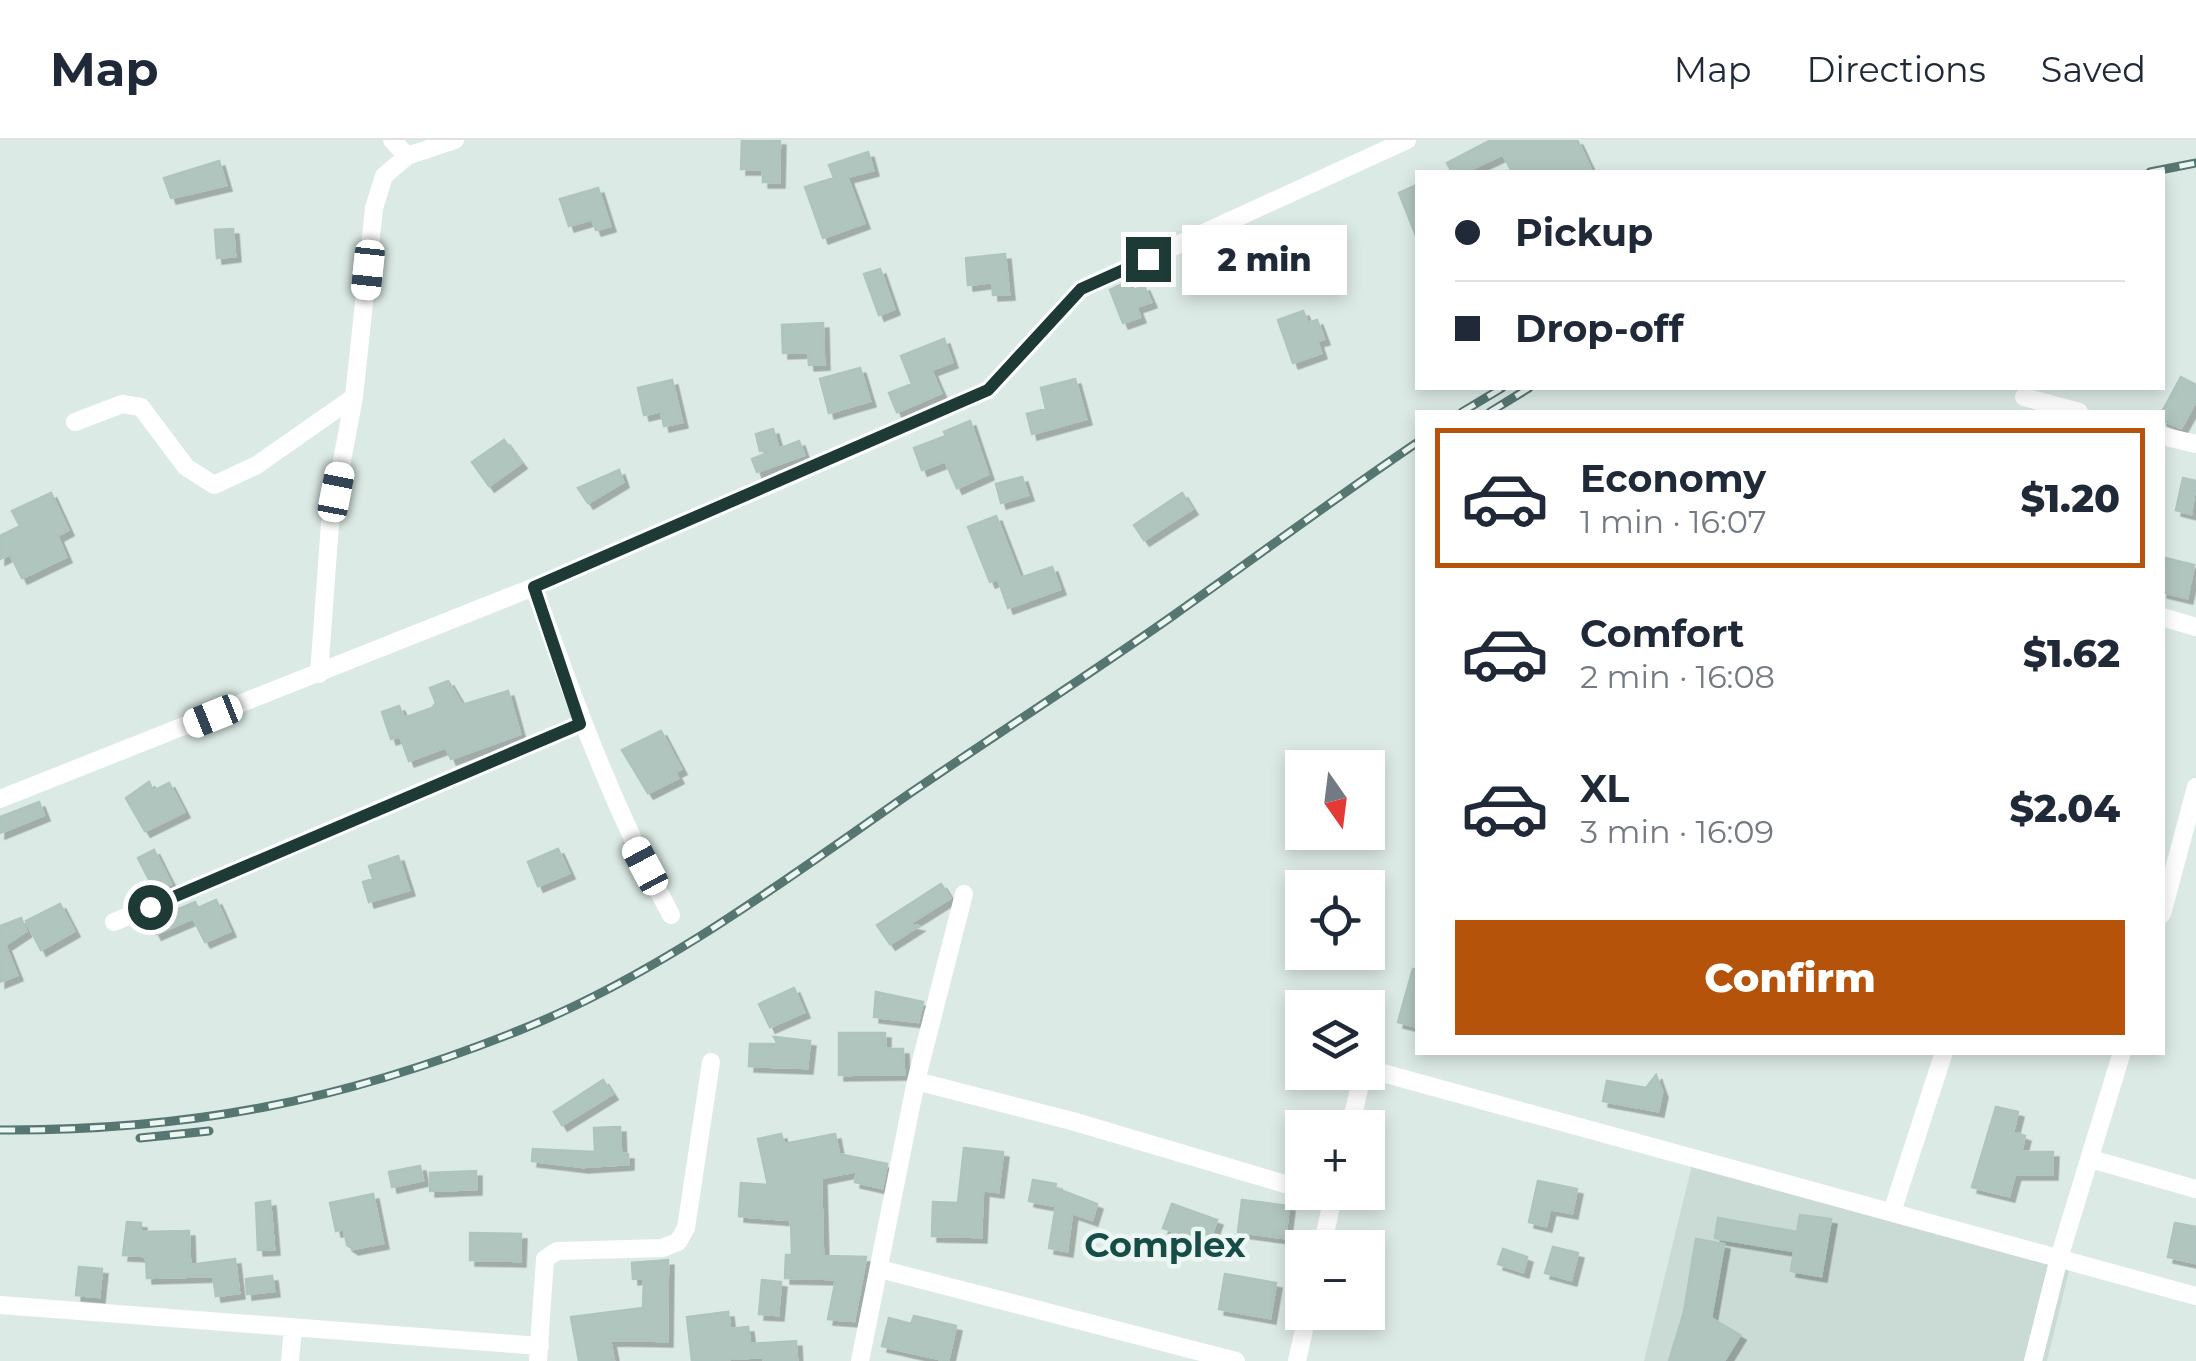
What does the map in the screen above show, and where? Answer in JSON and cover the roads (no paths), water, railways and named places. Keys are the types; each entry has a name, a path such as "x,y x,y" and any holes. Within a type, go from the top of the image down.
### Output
{"street":[{"path":"392,140 408,156"},
{"path":"320,674 330,524 354,398 374,208 384,176 408,156 455,140"},
{"path":"0,799 534,587 988,390 1081,289 1406,140"},
{"path":"2024,397 2072,410"},
{"path":"75,422 122,404 141,406 186,467 214,485 257,465 354,398"},
{"path":"2165,437 2196,444"},
{"path":"534,587 580,724 632,842 671,914"},
{"path":"2165,619 2196,627"},
{"path":"114,922 580,724"},
{"path":"2165,903 2196,786"},
{"path":"860,1361 916,1081 964,894"},
{"path":"1892,1212 1943,1055"},
{"path":"2034,1361 2059,1258 2121,1055"},
{"path":"0,1305 293,1328 539,1354 545,1259 557,1250 662,1248 678,1242 686,1228 711,1062"},
{"path":"1385,1076 2196,1296"},
{"path":"916,1081 1072,1120 1285,1183"},
{"path":"2091,1159 2196,1188"},
{"path":"880,1269 1236,1361"},
{"path":"290,1361 293,1328"},
{"path":"1297,1361 1304,1330"}],"railway":[{"path":"2160,170 2196,163"},
{"path":"1465,410 1499,390"},
{"path":"1493,410 1526,390"},
{"path":"0,1130 137,1125 265,1107 391,1076 571,1008 671,954 767,893 1141,638 1415,444"},
{"path":"140,1138 209,1131"}],"district":[{"name":"Complex","path":"1165,1244"}]}
